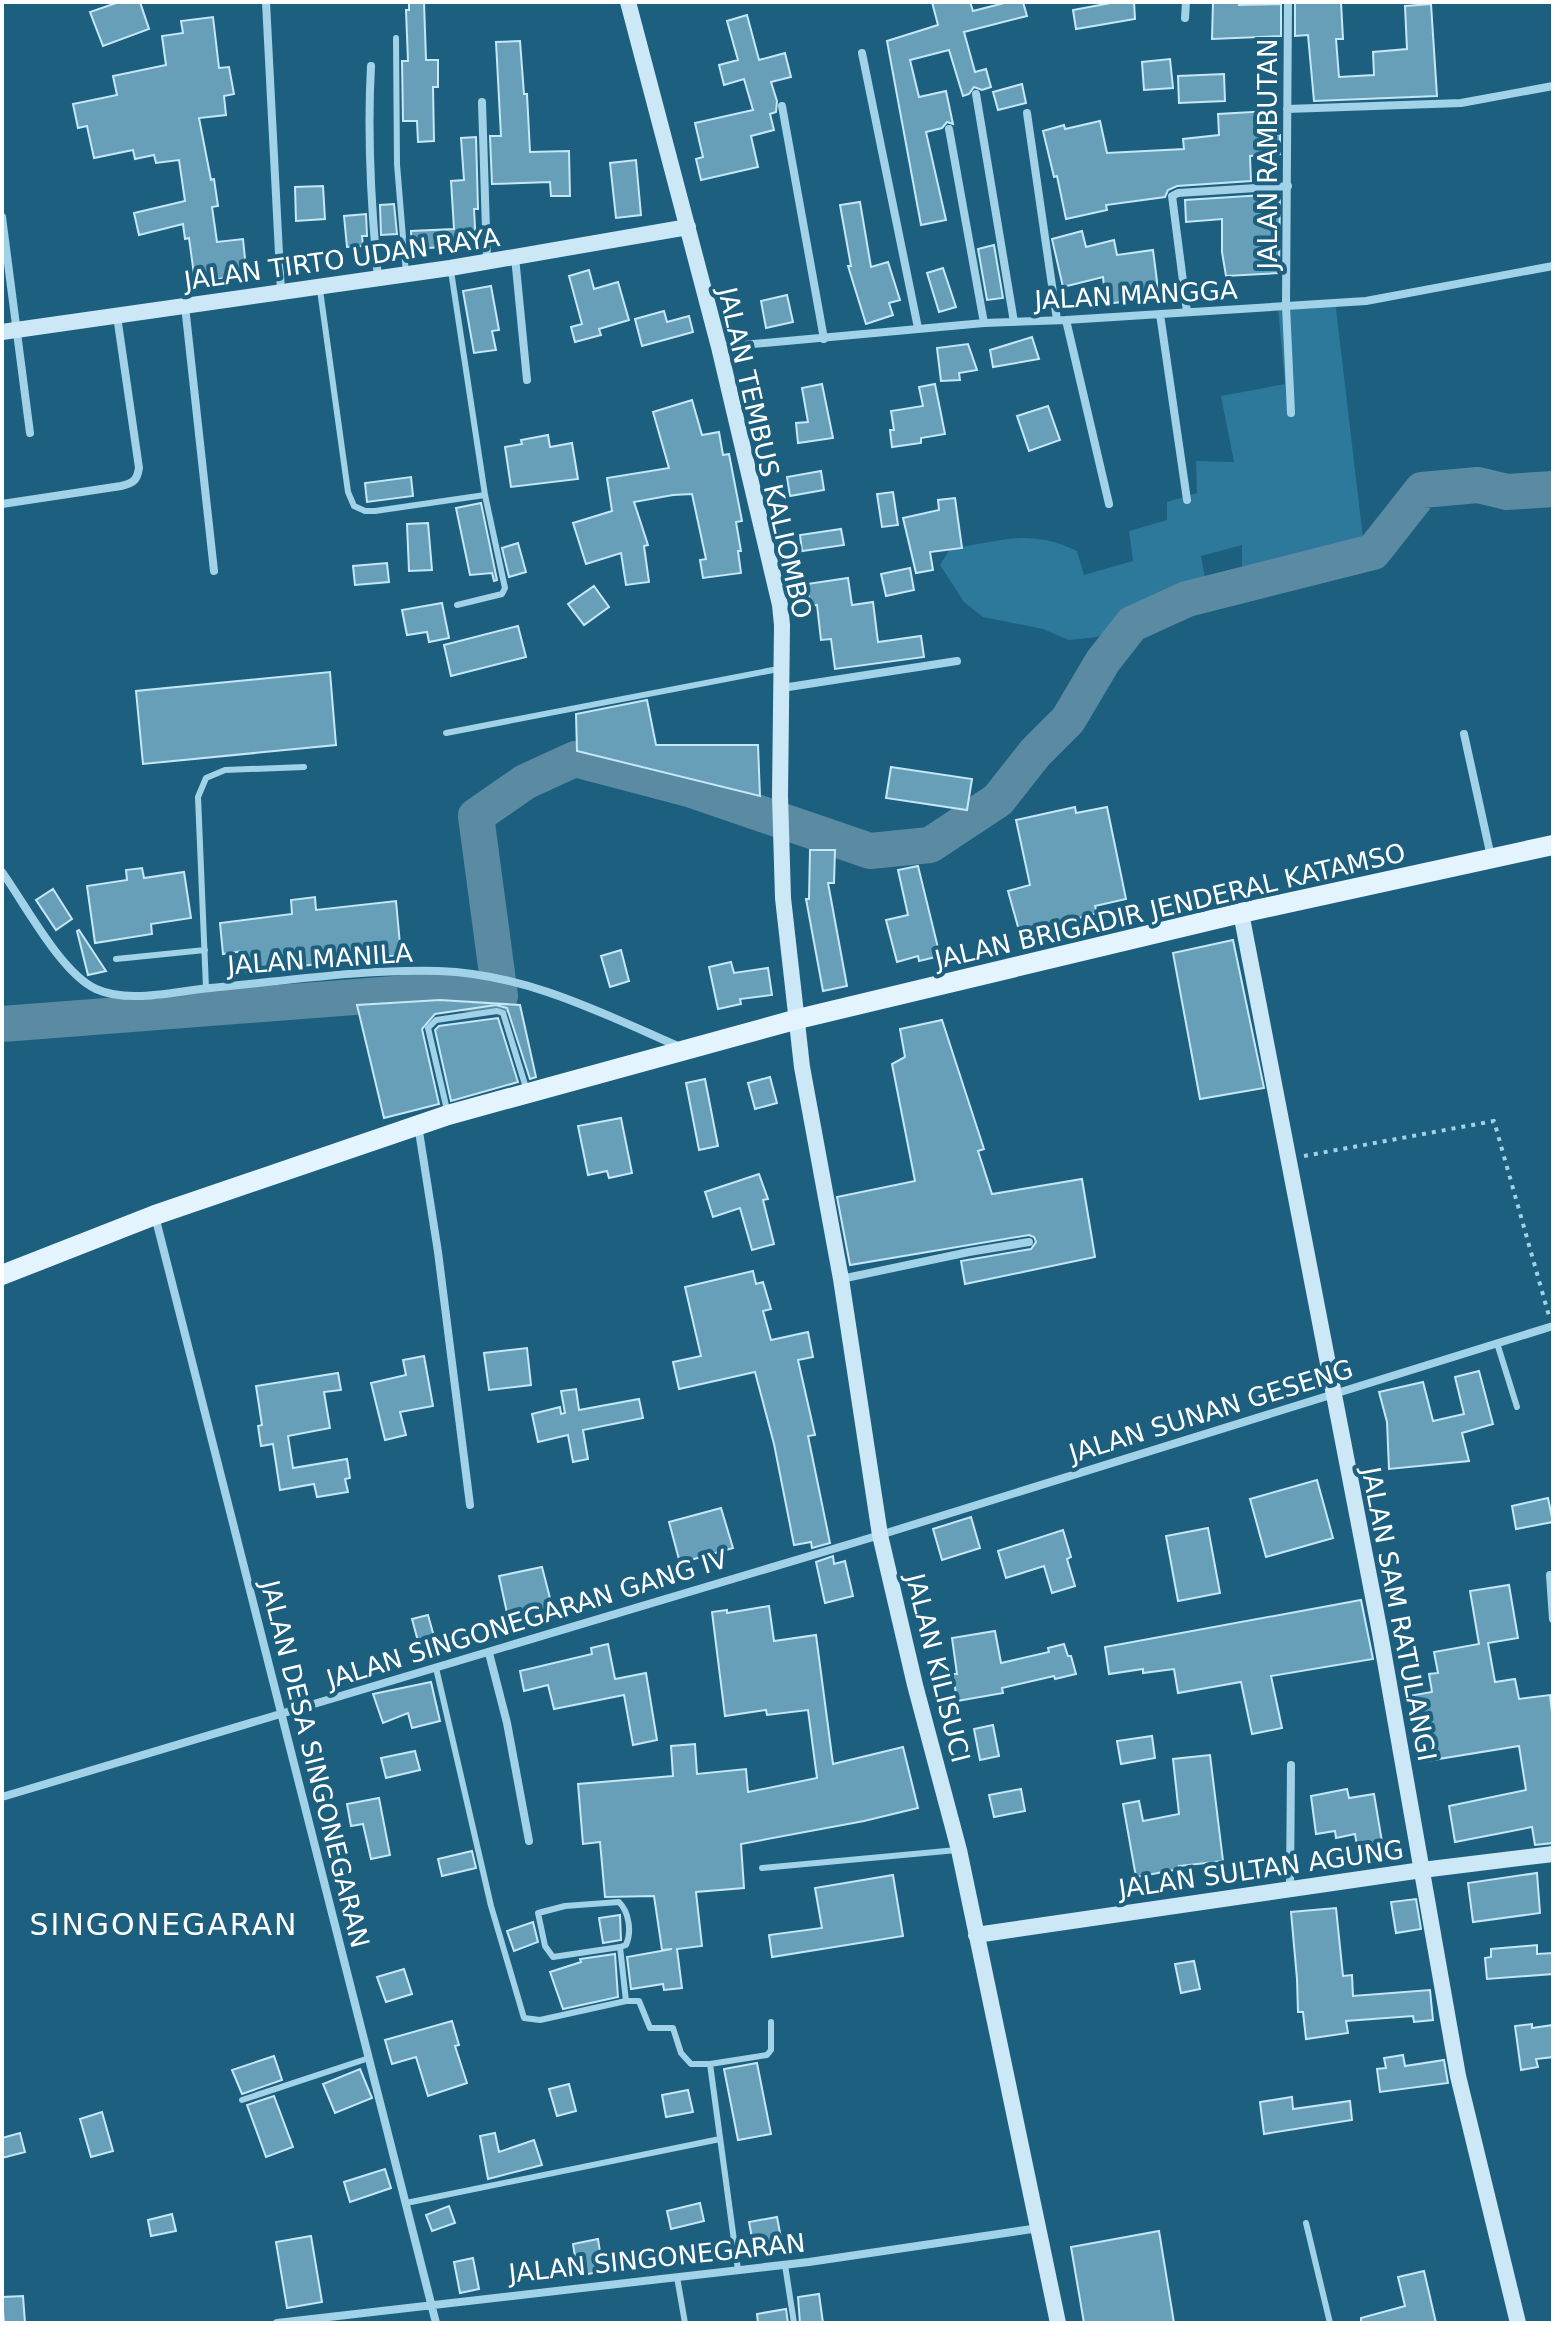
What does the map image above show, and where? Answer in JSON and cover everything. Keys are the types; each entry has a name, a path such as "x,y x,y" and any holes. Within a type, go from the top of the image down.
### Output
{"main road":[{"name":"JALAN BRIGADIR JENDERAL KATAMSO","path":"2,1275 155,1215 418,1123 798,1019 1241,913 1553,845"}],"street":[{"path":"266,2 281,292"},
{"name":"JALAN TEMBUS KALIOMBO","path":"628,2 719,347 780,605 783,898 798,1019"},
{"path":"1185,18 1186,2"},
{"name":"JALAN RAMBUTAN","path":"1288,2 1286,306 1291,413"},
{"path":"862,53 918,328"},
{"path":"371,66 367,123 378,278"},
{"path":"1287,109 1461,103 1553,86"},
{"path":"976,94 1014,322"},
{"path":"482,102 487,262"},
{"path":"782,106 824,339"},
{"path":"1027,113 1061,320 1109,504"},
{"path":"949,129 984,323"},
{"path":"1187,312 1172,196 1178,193 1288,186"},
{"path":"2,217 9,331 30,433"},
{"name":"JALAN TIRTO UDAN RAYA","path":"9,331 450,268 688,227"},
{"path":"515,257 527,380"},
{"name":"JALAN MANGGA","path":"719,347 984,323 1366,301 1553,266"},
{"path":"185,306 214,571"},
{"path":"1160,314 1187,500"},
{"path":"2,504 121,486 137,479 139,468 117,315"},
{"path":"781,689 957,661"},
{"path":"1464,734 1492,858"},
{"name":"JALAN MANILA","path":"2,872 67,967 98,990 144,995 398,971 493,975 567,997 686,1049"},
{"name":"JALAN SAM RATULANGI","path":"1241,913 1380,1633 1458,2076 1518,2323"},
{"name":"JALAN KILISUCI","path":"798,1019 802,1067 841,1279 880,1535 915,1685 959,1850 1058,2323"},
{"path":"418,1123 438,1252 470,1505"},
{"name":"JALAN DESA SINGONEGARAN","path":"155,1215 436,2323"},
{"path":"841,1279 1029,1242"},
{"name":"JALAN SUNAN GESENG","path":"880,1535 1552,1326"},
{"name":"JALAN SINGONEGARAN GANG IV","path":"2,1797 880,1535"},
{"path":"1550,1575 1553,1619"},
{"path":"489,1653 507,1723 529,1841"},
{"path":"1290,1889 1291,1765"},
{"name":"JALAN SULTAN AGUNG","path":"976,1935 1553,1854"},
{"name":"JALAN SINGONEGARAN","path":"277,2323 431,2303 785,2265 1040,2228"}],"lane":[{"path":"396,38 397,164 406,274"},
{"path":"450,268 485,495 505,591 457,605"},
{"path":"319,287 348,492 354,506 375,511 485,495"},
{"path":"446,733 782,668"},
{"path":"206,988 198,797 206,778 225,770 304,767"},
{"path":"116,959 205,950"},
{"path":"448,1115 428,1028 436,1020 482,1012 503,1013 528,1094"},
{"path":"1497,1343 1517,1407"},
{"path":"436,1668 491,1906 524,2018 540,2020 626,2001 639,2001 650,2028 673,2028 681,2053 691,2064 767,2055 771,2050 771,2022"},
{"path":"762,1868 959,1850"},
{"path":"619,1902 626,1911 630,1935 626,1945 620,1947 553,1957 545,1946 538,1913 565,1906 619,1902"},
{"path":"620,1947 626,2001"},
{"path":"242,2100 369,2058"},
{"path":"710,2064 738,2270"},
{"path":"406,2203 720,2139"},
{"path":"1306,2223 1330,2323"},
{"path":"785,2265 794,2323"},
{"path":"677,2277 685,2323"}],"path":[{"path":"1289,1159 1494,1121 1552,1326"}],"shaded area":[{"path":"1335,300 1363,538 1320,558 1242,579 1242,545 1201,556 1206,584 1097,637 1069,640 1043,629 983,617 964,602 940,565 950,549 1014,538 1044,540 1077,551 1084,575 1133,561 1129,531 1167,520 1167,502 1197,493 1196,461 1234,462 1221,396 1285,384 1278,308"}],"building":[{"path":"119,2 140,2 149,29 103,46 90,12"},
{"path":"409,2 424,2 426,60 438,60 438,87 433,87 434,141 418,142 417,121 403,121 402,61 408,61 406,10 409,10"},
{"path":"932,2 970,2 973,11 1008,2 1023,2 1027,16 964,32 975,72 986,69 991,87 982,90 974,87 963,96 949,50 910,60 919,97 946,91 953,124 947,122 942,128 926,132 946,220 921,225 887,41 938,25"},
{"path":"1134,2 1135,19 1076,29 1073,10"},
{"path":"1213,2 1281,4 1281,36 1212,39"},
{"path":"1341,2 1343,39 1336,39 1339,77 1374,75 1373,52 1407,49 1405,6 1431,4 1437,96 1314,101 1308,35 1295,36 1295,3"},
{"path":"747,15 759,60 785,53 791,77 771,82 777,101 776,112 770,114 774,130 751,136 758,167 701,180 696,159 703,157 695,123 753,110 744,79 724,85 719,65 738,60 727,21"},
{"path":"213,17 219,68 229,67 234,94 224,96 226,115 199,118 218,206 212,207 217,242 243,239 247,278 195,282 189,238 185,239 183,224 139,235 134,213 185,201 179,160 156,163 154,155 135,159 133,150 94,158 87,126 78,128 73,104 117,95 113,76 166,65 162,36 183,33 181,21"},
{"path":"520,41 530,152 569,151 570,196 551,196 550,182 492,184 490,136 501,136 496,42"},
{"path":"1170,59 1173,88 1144,90 1142,62"},
{"path":"1224,74 1225,101 1179,103 1178,76"},
{"path":"1022,84 1026,103 998,110 993,92"},
{"path":"1270,111 1271,135 1280,135 1280,154 1250,156 1251,181 1177,186 1168,190 1165,197 1106,205 1107,210 1066,219 1043,131 1100,121 1107,153 1184,149 1183,139 1219,135 1218,114"},
{"path":"476,137 476,245 428,248 428,253 412,254 411,231 454,229 451,181 464,180 461,138"},
{"path":"636,160 641,215 616,218 610,163"},
{"path":"323,186 325,219 296,221 295,187"},
{"path":"1280,194 1279,273 1226,276 1222,219 1186,222 1185,200"},
{"path":"860,202 871,267 888,262 900,300 889,303 893,315 866,324 848,266 851,266 840,205"},
{"path":"394,204 397,234 381,235 380,205"},
{"path":"366,214 367,236 362,236 363,246 347,247 344,216"},
{"path":"1082,231 1086,247 1114,240 1117,255 1153,250 1159,297 1106,304 1103,277 1063,287 1052,239"},
{"path":"994,245 1003,298 987,300 978,249"},
{"path":"943,268 956,307 939,312 927,273"},
{"path":"589,270 594,289 618,282 629,320 599,329 601,335 575,342 571,327 582,324 569,276"},
{"path":"491,286 499,330 492,331 496,350 474,353 463,291"},
{"path":"787,295 793,322 766,328 761,301"},
{"path":"664,311 667,322 689,316 693,332 642,346 635,319"},
{"path":"1032,337 1039,359 993,367 990,350"},
{"path":"968,344 977,370 959,373 960,380 941,381 937,348"},
{"path":"822,384 833,438 798,443 796,423 808,422 802,388"},
{"path":"935,384 945,434 921,438 921,443 892,447 890,430 894,430 891,411 923,406 919,387"},
{"path":"692,400 702,435 719,432 723,455 729,454 742,521 736,522 741,573 703,578 700,560 706,559 692,494 673,495 634,502 648,545 644,546 649,582 626,585 621,553 586,564 573,523 612,511 607,478 669,468 653,412"},
{"path":"1048,406 1060,440 1029,451 1017,416"},
{"path":"548,435 550,447 572,443 578,479 511,487 505,447 522,444 521,440"},
{"path":"821,471 824,490 790,496 787,477"},
{"path":"411,477 413,496 367,502 365,483"},
{"path":"893,492 898,525 882,527 877,494"},
{"path":"955,498 962,548 930,552 933,570 916,573 903,518 939,510 938,500"},
{"path":"481,503 497,580 494,581 492,573 470,575 456,508"},
{"path":"428,523 432,570 409,571 407,524"},
{"path":"841,529 844,545 802,551 800,535"},
{"path":"518,543 526,572 509,577 502,548"},
{"path":"387,563 389,582 355,585 353,566"},
{"path":"910,568 914,590 886,596 881,574"},
{"path":"848,578 852,605 873,602 878,642 921,636 924,657 835,669 831,639 821,640 817,605 810,606 807,584"},
{"path":"594,586 609,607 584,625 568,604"},
{"path":"442,603 449,638 429,642 427,632 407,635 402,610"},
{"path":"518,626 526,657 451,676 444,645"},
{"path":"330,672 336,745 143,764 136,691"},
{"path":"647,700 656,745 758,745 760,796 577,751 576,714"},
{"path":"891,767 972,779 967,810 886,798"},
{"path":"1075,807 1076,813 1107,807 1126,899 1095,906 1097,913 1020,934 1008,891 1030,885 1016,820"},
{"path":"810,850 835,850 834,883 828,883 847,986 823,991 806,899 809,899"},
{"path":"918,866 940,956 919,961 918,956 897,962 886,920 908,915 898,870"},
{"path":"142,868 144,878 184,872 191,918 151,924 152,934 95,943 87,886 127,880 126,870"},
{"path":"53,889 72,919 56,930 36,900"},
{"path":"315,897 316,910 396,901 401,955 246,972 244,951 223,954 220,923 292,914 291,900"},
{"path":"79,930 106,971 88,975"},
{"path":"1233,940 1264,1088 1200,1099 1173,953"},
{"path":"621,950 629,981 610,987 601,956"},
{"path":"731,962 734,973 768,968 772,995 740,999 741,1004 718,1009 709,967"},
{"path":"440,1000 520,1005 536,1077 530,1079 507,1008 496,1005 435,1014 422,1029 439,1104 384,1118 357,1005"},
{"path":"498,1018 518,1082 451,1101 435,1030 439,1026"},
{"path":"942,1020 984,1149 978,1151 992,1194 1082,1179 1095,1257 965,1284 961,1261 1031,1249 1036,1242 1029,1235 850,1265 837,1197 915,1181 892,1064 905,1057 900,1029"},
{"path":"770,1077 777,1103 755,1109 748,1083"},
{"path":"705,1079 718,1146 699,1150 686,1083"},
{"path":"621,1118 632,1173 609,1178 607,1171 588,1175 578,1126"},
{"path":"759,1174 768,1199 763,1200 774,1244 752,1250 740,1208 713,1217 705,1192"},
{"path":"753,1271 756,1284 763,1282 771,1309 763,1311 771,1340 808,1332 813,1357 798,1360 815,1435 808,1436 830,1543 812,1548 811,1542 794,1545 774,1444 755,1372 679,1389 673,1362 701,1356 685,1287"},
{"path":"527,1348 531,1385 489,1390 484,1353"},
{"path":"424,1356 433,1406 400,1412 406,1435 385,1440 371,1383 406,1375 403,1360"},
{"path":"1479,1371 1493,1424 1462,1433 1469,1461 1389,1469 1387,1422 1379,1392 1423,1382 1433,1421 1464,1414 1455,1377"},
{"path":"338,1373 341,1390 324,1392 330,1428 288,1436 293,1468 347,1459 350,1478 345,1479 348,1492 317,1497 314,1484 280,1490 273,1444 261,1446 258,1426 262,1425 256,1386"},
{"path":"576,1389 579,1410 639,1399 643,1418 583,1430 588,1459 573,1462 568,1435 538,1442 532,1414 560,1407 561,1414 565,1413 561,1391"},
{"path":"1317,1480 1333,1538 1266,1557 1250,1499"},
{"path":"1548,1498 1553,1522 1516,1529 1512,1506"},
{"path":"721,1508 733,1548 680,1563 669,1522"},
{"path":"971,1517 980,1548 942,1560 933,1529"},
{"path":"1208,1528 1220,1593 1178,1601 1166,1536"},
{"path":"1063,1530 1075,1586 1052,1593 1044,1566 1006,1578 998,1551"},
{"path":"833,1556 834,1564 845,1561 853,1596 825,1603 816,1562"},
{"path":"542,1567 552,1606 507,1613 499,1576"},
{"path":"1509,1585 1518,1638 1488,1643 1495,1682 1515,1679 1519,1699 1550,1695 1553,1722 1553,1843 1535,1845 1532,1827 1455,1842 1449,1806 1526,1790 1519,1746 1420,1762 1409,1696 1432,1692 1429,1674 1438,1673 1434,1652 1479,1644 1470,1591"},
{"path":"1361,1600 1373,1659 1271,1676 1282,1728 1252,1734 1241,1682 1178,1693 1174,1669 1109,1674 1105,1647"},
{"path":"769,1606 774,1641 816,1635 833,1764 903,1747 918,1808 741,1844 744,1888 696,1892 702,1946 677,1949 682,1988 664,1990 663,1984 631,1989 627,1957 672,1949 662,1950 654,1896 605,1897 600,1842 583,1844 578,1784 673,1776 671,1746 695,1744 697,1774 746,1769 748,1792 817,1778 808,1710 767,1715 766,1710 725,1716 712,1612 727,1610 727,1613"},
{"path":"428,1615 435,1640 419,1645 412,1619"},
{"path":"995,1631 1001,1663 1049,1652 1048,1648 1064,1644 1076,1674 1055,1679 1054,1676 1002,1688 1003,1693 957,1701 952,1638"},
{"path":"608,1644 615,1679 646,1673 657,1740 633,1745 624,1695 554,1709 548,1685 524,1691 520,1671 592,1654 591,1648"},
{"path":"431,1682 440,1721 412,1728 408,1713 383,1723 373,1694"},
{"path":"993,1725 999,1756 980,1760 974,1729"},
{"path":"1152,1736 1155,1758 1121,1764 1117,1741"},
{"path":"415,1751 420,1770 386,1778 381,1758"},
{"path":"1210,1755 1223,1861 1179,1866 1180,1869 1136,1877 1123,1804 1139,1801 1143,1821 1179,1814 1173,1759"},
{"path":"1021,1789 1025,1811 994,1817 989,1795"},
{"path":"1347,1789 1349,1798 1374,1794 1382,1842 1357,1846 1355,1834 1336,1838 1335,1831 1316,1834 1311,1796"},
{"path":"379,1798 390,1855 371,1859 363,1824 351,1826 347,1804"},
{"path":"472,1851 476,1868 442,1876 438,1859"},
{"path":"1537,1873 1540,1913 1473,1922 1468,1883"},
{"path":"893,1875 903,1936 772,1957 769,1935 822,1928 815,1888"},
{"path":"1416,1899 1421,1929 1396,1933 1391,1902"},
{"path":"1336,1908 1343,1976 1352,1975 1353,1996 1430,1990 1433,2020 1414,2022 1413,2016 1346,2021 1348,2033 1306,2039 1303,2012 1298,2012 1291,1912"},
{"path":"620,1915 621,1940 603,1943 599,1918"},
{"path":"533,1922 538,1942 514,1951 507,1931"},
{"path":"1537,1945 1537,1954 1553,1953 1553,1974 1487,1979 1485,1958 1491,1957 1491,1949"},
{"path":"615,1954 618,1997 563,2009 550,1972 581,1962 580,1959"},
{"path":"1194,1961 1200,1989 1181,1993 1175,1964"},
{"path":"404,1969 412,1994 386,2002 377,1977"},
{"path":"452,2021 459,2045 455,2046 467,2083 428,2096 416,2057 392,2064 385,2040"},
{"path":"1532,2024 1532,2028 1553,2025 1553,2057 1536,2059 1538,2067 1521,2070 1515,2026"},
{"path":"1403,2055 1405,2066 1444,2060 1448,2083 1380,2092 1377,2069 1386,2068 1384,2058"},
{"path":"274,2056 282,2080 242,2094 232,2070"},
{"path":"757,2063 771,2134 738,2140 724,2069"},
{"path":"360,2069 372,2098 335,2113 323,2084"},
{"path":"569,2084 576,2111 557,2116 549,2089"},
{"path":"688,2090 693,2112 666,2117 662,2095"},
{"path":"274,2096 293,2147 266,2157 247,2105"},
{"path":"1292,2097 1293,2109 1350,2101 1352,2120 1264,2134 1260,2102"},
{"path":"102,2112 113,2151 91,2157 80,2119"},
{"path":"20,2133 25,2152 2,2158 2,2138"},
{"path":"495,2133 499,2152 534,2140 542,2165 488,2179 480,2136"},
{"path":"385,2169 391,2188 350,2202 344,2182"},
{"path":"700,2203 704,2221 671,2229 667,2211"},
{"path":"449,2206 455,2223 432,2231 426,2215"},
{"path":"172,2214 176,2231 151,2236 148,2220"},
{"path":"777,2217 781,2238 753,2243 749,2222"},
{"path":"1159,2231 1174,2323 1084,2323 1071,2247"},
{"path":"311,2236 322,2302 287,2308 276,2242"},
{"path":"598,2239 603,2271 578,2276 573,2244"},
{"path":"473,2258 479,2289 460,2293 454,2262"},
{"path":"1424,2271 1436,2323 1361,2323 1361,2318 1405,2306 1398,2277"},
{"path":"819,2294 823,2323 800,2323 798,2297"},
{"path":"23,2296 25,2323 4,2323 2,2297"},
{"path":"786,2309 788,2323 758,2323 757,2314"}],"waterway":[{"path":"2,1024 433,991 500,996 476,816 525,782 575,759 689,789 870,851 930,845 998,800 1035,753 1068,720 1103,661 1132,624 1187,599 1373,552 1422,490 1478,485 1507,492 1553,489"}],"district":[{"name":"SINGONEGARAN","path":"164,1924"}]}
